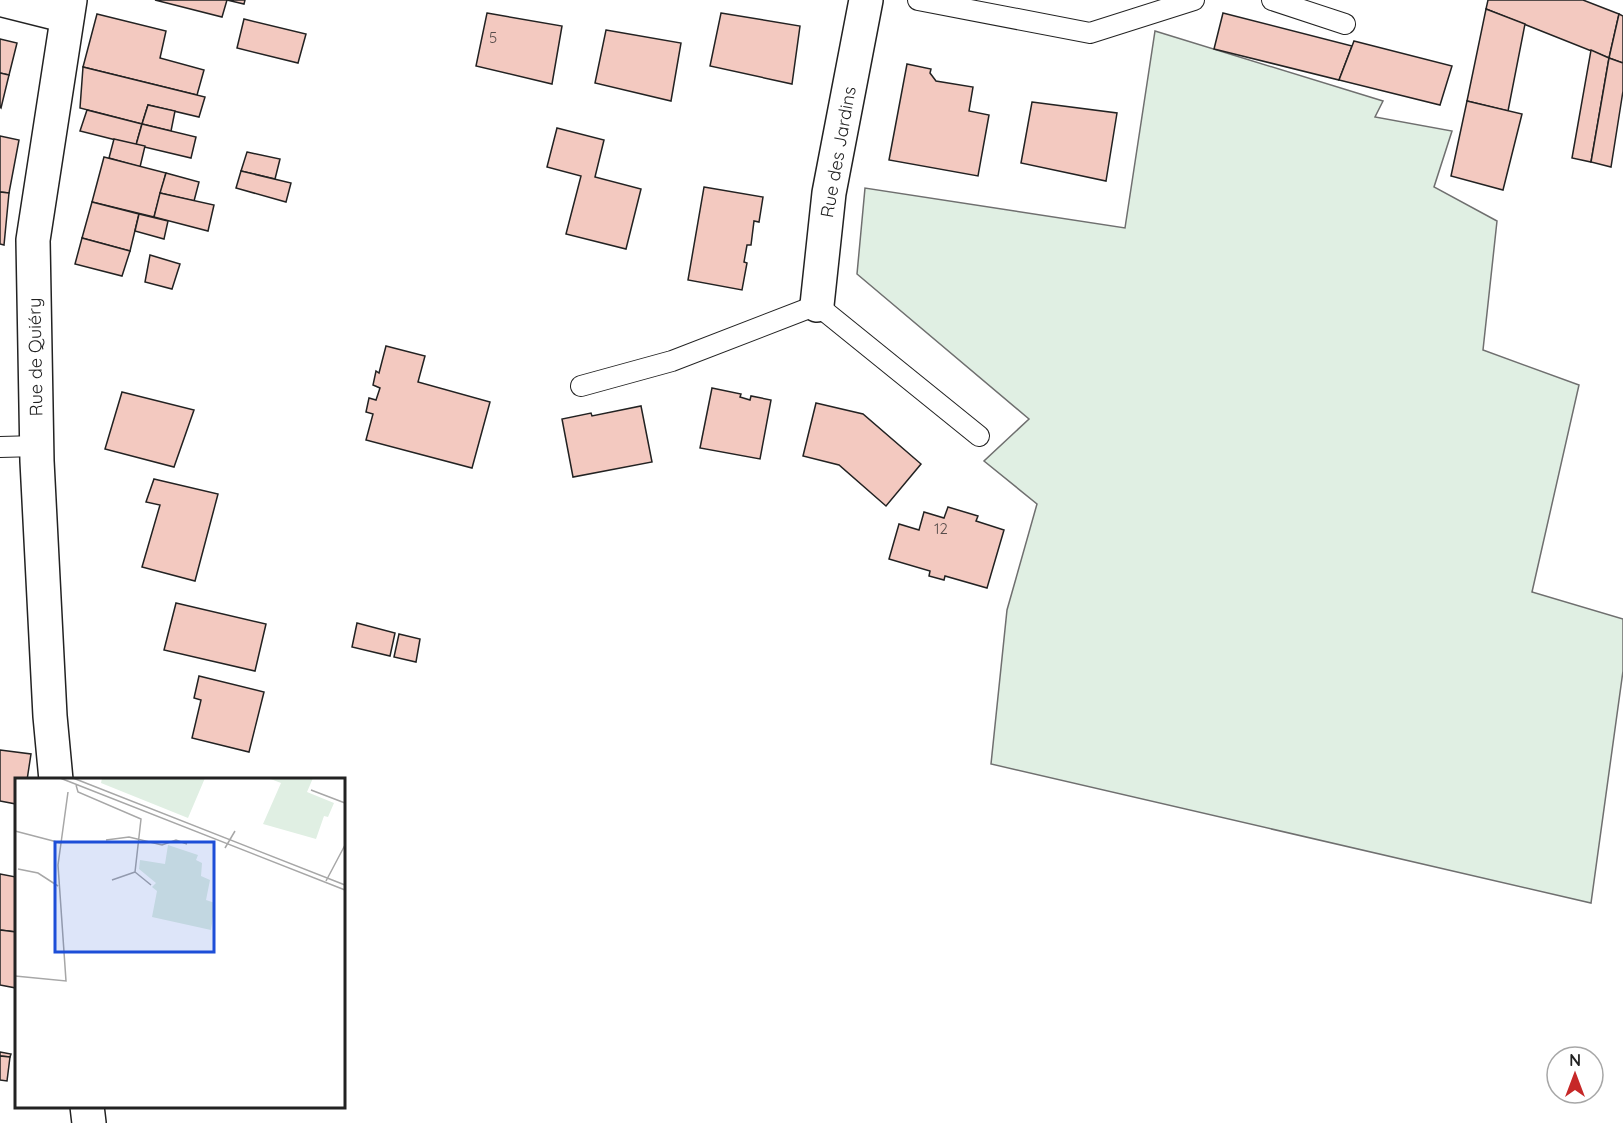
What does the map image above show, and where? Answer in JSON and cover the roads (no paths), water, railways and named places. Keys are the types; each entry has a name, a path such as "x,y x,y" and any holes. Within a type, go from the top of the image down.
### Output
{"street":[{"path":"3,0 69,8"},
{"name":"Rue des Jardins","path":"817,306 829,194 866,0"},
{"name":"Rue de Quiéry","path":"56,778 50,716 37,446 33,240 69,8"},
{"path":"87,1108 89,1123"}],"lane":[{"path":"918,0 1090,33 1194,0"},
{"path":"1272,0 1345,24"},
{"path":"581,386 672,361 817,306 979,436"},
{"path":"0,447 37,446"}]}
